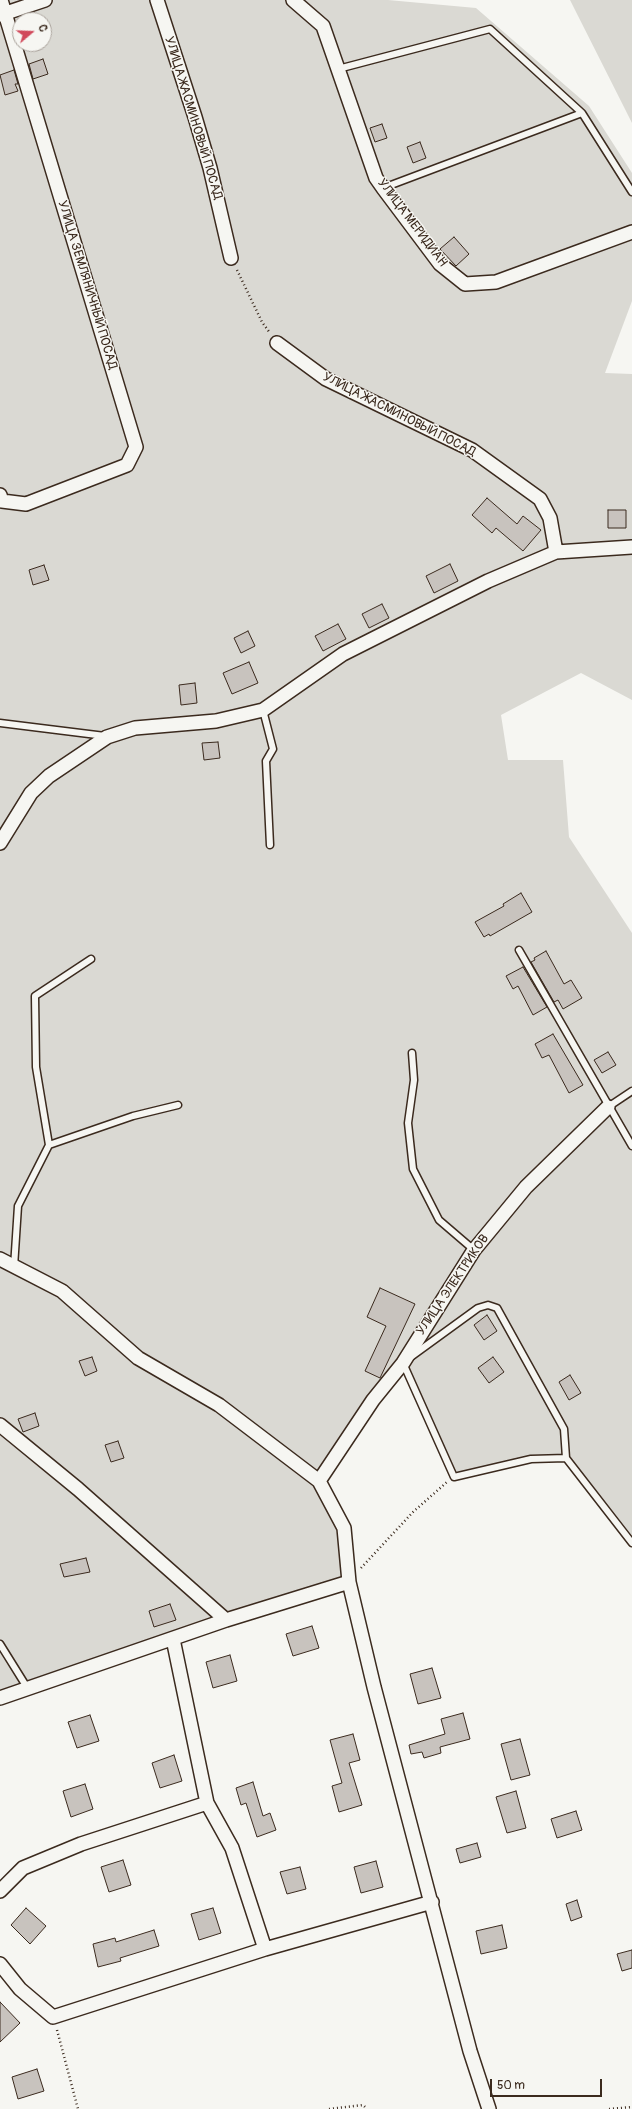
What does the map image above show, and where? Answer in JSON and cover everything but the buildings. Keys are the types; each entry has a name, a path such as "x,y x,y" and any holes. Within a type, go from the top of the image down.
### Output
{"street":[{"name":"УЛИЦА ЗЕМЛЯНИЧНЫЙ ПОСАД","path":"0,495 2,501 26,504 127,465 136,446 3,14 1,0"},
{"path":"3,14 45,0"},
{"name":"УЛИЦА ЖАСМИНОВЫЙ ПОСАД","path":"156,0 195,117 210,168 231,258"},
{"name":"УЛИЦА МЕРИДИАН","path":"293,0 323,26 376,178 440,264 465,284 496,282 632,232"},
{"name":"УЛИЦА ЖАСМИНОВЫЙ ПОСАД","path":"277,343 326,379 472,450 540,499 550,518 556,552"},
{"path":"0,843 31,793 49,776 107,737 135,728 216,721 263,710 342,654 482,585 556,552 632,547"},
{"name":"УЛИЦА ЭЛЕКТРИКОВ","path":"319,1481 373,1400 403,1363 474,1250 526,1187 608,1107"},
{"path":"0,1259 62,1291 138,1358 219,1405 319,1481 344,1528 350,1582 374,1687 432,1902 470,2051 489,2109"},
{"path":"0,1425 78,1489 226,1620"},
{"path":"0,1698 226,1620 350,1582"},
{"path":"173,1639 207,1803 232,1848 265,1949"},
{"path":"0,1891 23,1868 81,1844 207,1803"},
{"path":"0,1964 20,1989 53,2017 265,1949 432,1902"}],"lane":[{"path":"338,69 490,29 582,113 632,192"},
{"path":"383,188 582,113"},
{"path":"263,710 273,749 266,761 270,845"},
{"path":"0,723 107,737"},
{"path":"519,950 608,1107 632,1146"},
{"path":"14,1267 18,1206 49,1145 36,1067 35,996 91,959"},
{"path":"412,1053 414,1080 408,1123 413,1169 439,1220 474,1250"},
{"path":"608,1107 632,1091"},
{"path":"49,1145 133,1116 178,1105"},
{"path":"566,1458 531,1459 454,1477 403,1363 478,1308 488,1305 497,1308 564,1429 566,1458 632,1543"},
{"path":"0,1644 28,1689"}],"path":[{"path":"231,258 262,322 277,343"},
{"path":"350,1582 413,1512 454,1477"},
{"path":"53,2017 78,2109"},
{"path":"329,2109 363,2105 367,2109"},
{"path":"609,2109 632,2107"}],"shaded area":[{"path":"0,0 388,0 476,8 589,106 632,173 632,301 605,373 632,374 632,700 581,673 501,715 508,760 563,760 569,837 632,933 632,1543 566,1458 531,1459 454,1477 403,1363 374,1412 319,1481 344,1528 349,1582 0,1698"},
{"path":"570,0 632,0 632,123"}]}
